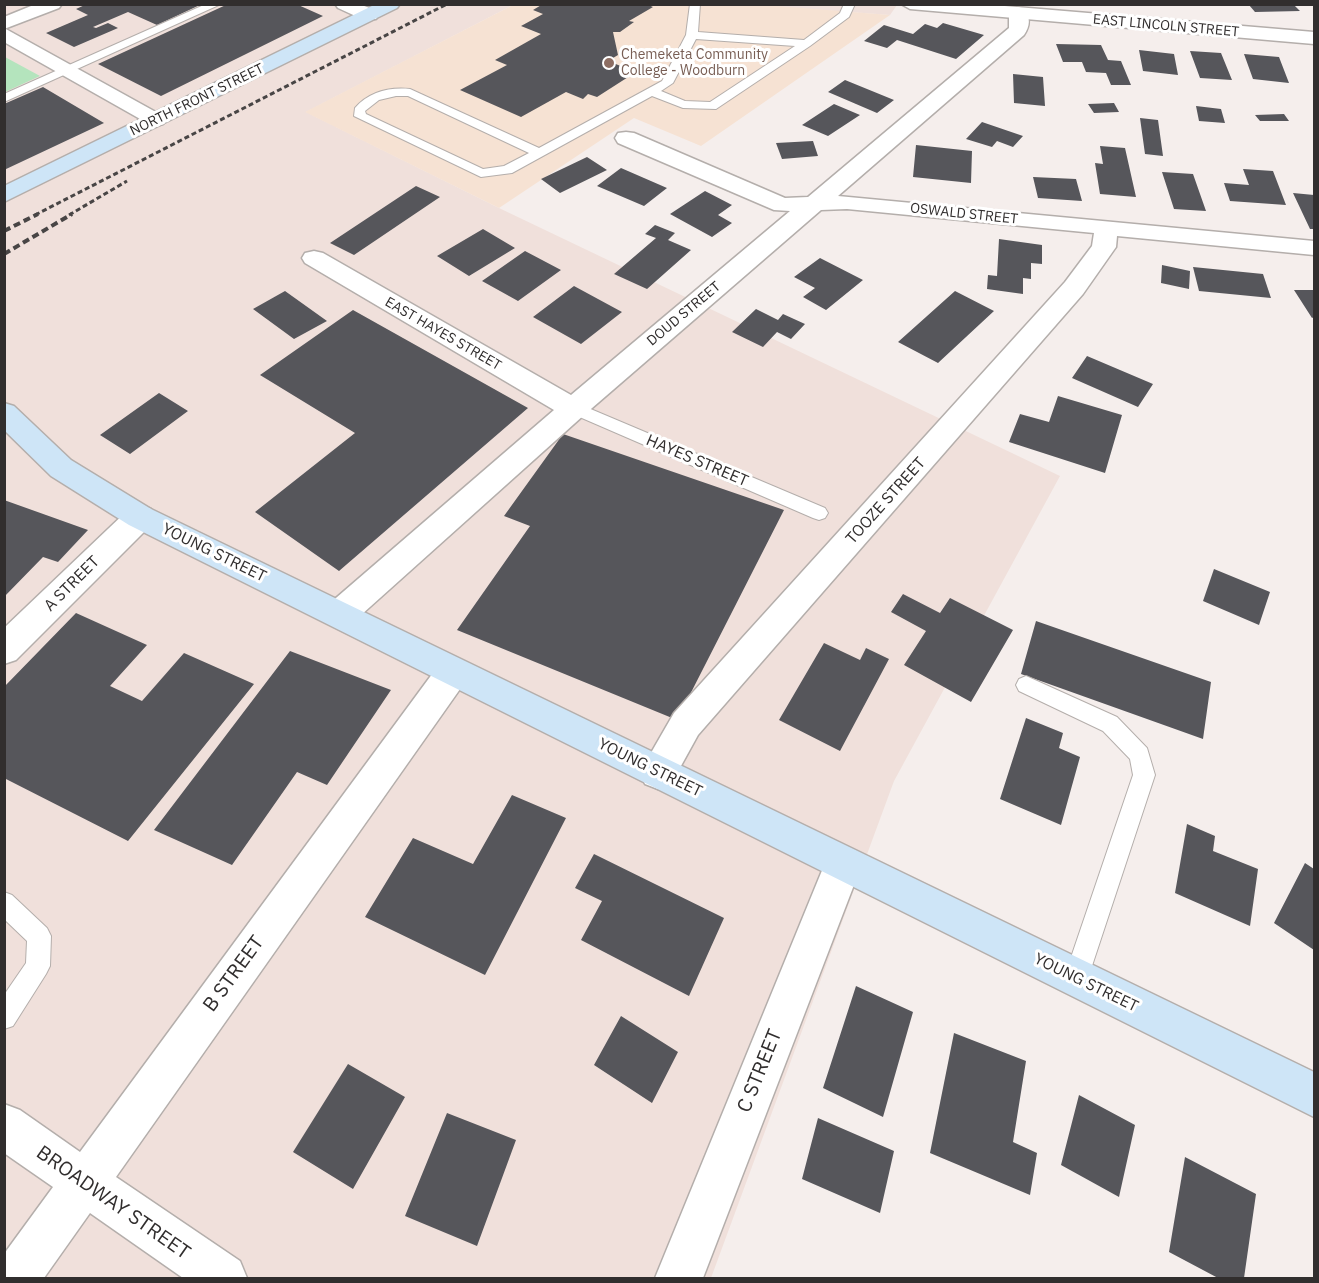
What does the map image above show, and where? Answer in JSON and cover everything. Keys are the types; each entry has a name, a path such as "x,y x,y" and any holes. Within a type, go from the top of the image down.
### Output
{"main road":[{"name":"NORTH FRONT STREET","path":"4,195 391,4"},
{"name":"YOUNG STREET","path":"4,413 61,468 140,517 1314,1095"}],"street":[{"path":"4,24 53,4"},
{"path":"344,4 369,15"},
{"name":"EAST LINCOLN STREET","path":"910,4 971,7 1314,38"},
{"name":"DOUD STREET","path":"340,614 574,408 1017,31 1020,25 1018,13"},
{"path":"4,34 156,120"},
{"name":"OSWALD STREET","path":"626,138 782,205 847,202 1314,248"},
{"name":"TOOZE STREET","path":"658,772 686,724 1074,288 1104,247 1106,228"},
{"name":"EAST HAYES STREET","path":"314,258 574,408"},
{"name":"A STREET","path":"4,651 140,517"},
{"name":"B STREET","path":"16,1278 453,672"},
{"name":"C STREET","path":"679,1278 843,864"},
{"name":"BROADWAY STREET","path":"4,1126 223,1278"}],"lane":[{"path":"4,99 216,4"},
{"path":"538,152 410,93 387,92 363,105 358,111 360,116 481,173 507,170 667,83 692,34 695,4"},
{"path":"651,91 682,104 712,106 846,15 850,4"},
{"path":"692,34 806,44"},
{"name":"HAYES STREET","path":"574,408 819,513"},
{"path":"1026,685 1110,724 1140,755 1144,775 1076,978"},
{"path":"4,903 39,936 38,966 4,1017"}],"shaded area":[{"name":"Chemeketa Community College - Woodburn","path":"752,4 890,15 701,146 634,118 499,208 305,112 513,5"},
{"path":"5,5 513,5 306,112 499,208 1060,476 894,781 711,1278 5,1278"},
{"path":"752,5 897,5 890,15"}],"green space":[{"path":"5,57 40,76 5,92"}],"building":[{"path":"87,4 202,4 157,25 128,12 93,27 108,23 118,28 74,47 46,33 88,15 76,9"},
{"path":"228,4 296,4 323,16 161,96 98,64"},
{"path":"543,4 646,4 653,7 629,21 634,22 620,32 613,32 618,55 608,61 636,72 597,97 588,94 583,99 566,92 521,117 460,90 507,65 495,60 541,34 521,26 543,14 533,10"},
{"path":"1249,5 1294,5 1300,11 1255,12"},
{"path":"943,23 984,35 956,59 897,40 887,48 864,41 884,25 913,34 925,24 937,28"},
{"path":"1056,44 1101,45 1108,60 1121,61 1131,85 1111,85 1106,73 1086,72 1082,62 1063,62"},
{"path":"1139,50 1174,54 1178,75 1143,71"},
{"path":"1190,51 1221,53 1232,80 1200,78"},
{"path":"1244,54 1279,57 1289,83 1253,79"},
{"path":"1013,74 1043,77 1045,106 1014,103"},
{"path":"845,80 894,100 877,113 828,92"},
{"path":"43,87 104,123 4,170 4,104"},
{"path":"1114,103 1119,112 1094,113 1088,104"},
{"path":"834,104 860,115 828,136 802,125"},
{"path":"1196,106 1221,109 1225,123 1199,121"},
{"path":"1284,114 1289,121 1260,121 1255,115"},
{"path":"1140,118 1158,120 1163,156 1145,154"},
{"path":"982,122 1023,136 1013,147 997,141 992,147 966,139"},
{"path":"813,141 818,156 782,159 776,143"},
{"path":"916,145 972,151 971,183 913,177"},
{"path":"1100,146 1125,148 1136,197 1100,194 1095,163 1103,164"},
{"path":"587,157 607,170 560,193 541,179"},
{"path":"621,168 667,188 644,206 597,186"},
{"path":"1243,169 1273,171 1286,205 1230,201 1224,183 1249,185"},
{"path":"1162,172 1193,174 1206,211 1174,209"},
{"path":"1033,177 1076,179 1082,201 1038,198"},
{"path":"416,186 440,197 354,255 330,243"},
{"path":"705,191 732,205 718,215 732,223 712,237 670,214"},
{"path":"1293,193 1314,195 1314,229 1310,229"},
{"path":"655,225 675,233 668,240 691,250 647,289 614,274 656,238 645,234"},
{"path":"483,229 515,248 469,276 437,256"},
{"path":"999,239 1042,245 1042,264 1031,263 1031,279 1023,278 1023,294 987,289 988,275 997,276"},
{"path":"525,251 561,270 518,301 482,281"},
{"path":"820,258 863,280 826,310 803,297 815,288 794,277"},
{"path":"1162,265 1190,271 1189,289 1161,283"},
{"path":"1193,267 1263,274 1271,298 1199,291"},
{"path":"574,286 622,312 581,344 533,317"},
{"path":"1294,290 1314,290 1314,317 1312,318"},
{"path":"285,291 327,321 294,339 253,309"},
{"path":"955,291 994,311 938,363 898,342"},
{"path":"756,309 778,320 783,314 805,324 791,339 777,332 763,347 732,332"},
{"path":"353,310 528,408 339,571 255,512 355,433 260,375"},
{"path":"1087,356 1153,384 1138,407 1072,378"},
{"path":"159,393 188,411 130,454 100,435"},
{"path":"1058,396 1122,415 1105,473 1009,442 1020,414 1049,422"},
{"path":"563,434 784,510 677,720 457,630 530,526 504,516"},
{"path":"4,500 88,530 58,562 43,557 4,597"},
{"path":"1214,569 1270,592 1259,625 1203,601"},
{"path":"903,594 940,613 950,598 1013,630 971,702 904,665 926,631 891,612"},
{"path":"76,613 147,645 110,686 142,701 184,653 254,684 128,841 4,778 4,687"},
{"path":"1036,621 1211,682 1203,739 1021,674"},
{"path":"824,643 860,660 866,648 889,659 840,751 779,720"},
{"path":"290,651 391,690 327,785 297,772 232,865 154,830"},
{"path":"1026,718 1063,733 1059,748 1080,757 1061,825 1000,799"},
{"path":"512,795 566,818 485,975 365,917 413,838 473,864"},
{"path":"1187,824 1215,836 1213,851 1258,869 1250,926 1175,893"},
{"path":"594,854 724,918 689,996 581,940 602,901 575,888"},
{"path":"1305,863 1314,869 1314,950 1274,923"},
{"path":"856,986 913,1012 883,1117 823,1088"},
{"path":"621,1016 678,1052 652,1103 594,1065"},
{"path":"954,1033 1026,1061 1013,1142 1037,1153 1030,1195 930,1153"},
{"path":"348,1064 405,1097 353,1189 293,1152"},
{"path":"1079,1095 1135,1125 1119,1197 1061,1165"},
{"path":"447,1113 516,1140 477,1246 405,1216"},
{"path":"818,1118 894,1151 880,1213 802,1179"},
{"path":"1185,1157 1256,1194 1244,1278 1218,1278 1169,1252"}],"railway":[{"path":"35,215 447,4"},
{"path":"69,215 127,181"},
{"path":"4,231 38,214"},
{"path":"4,254 72,214"}],"place":[{"name":"Chemeketa Community College - Woodburn","path":"609,63"}]}
